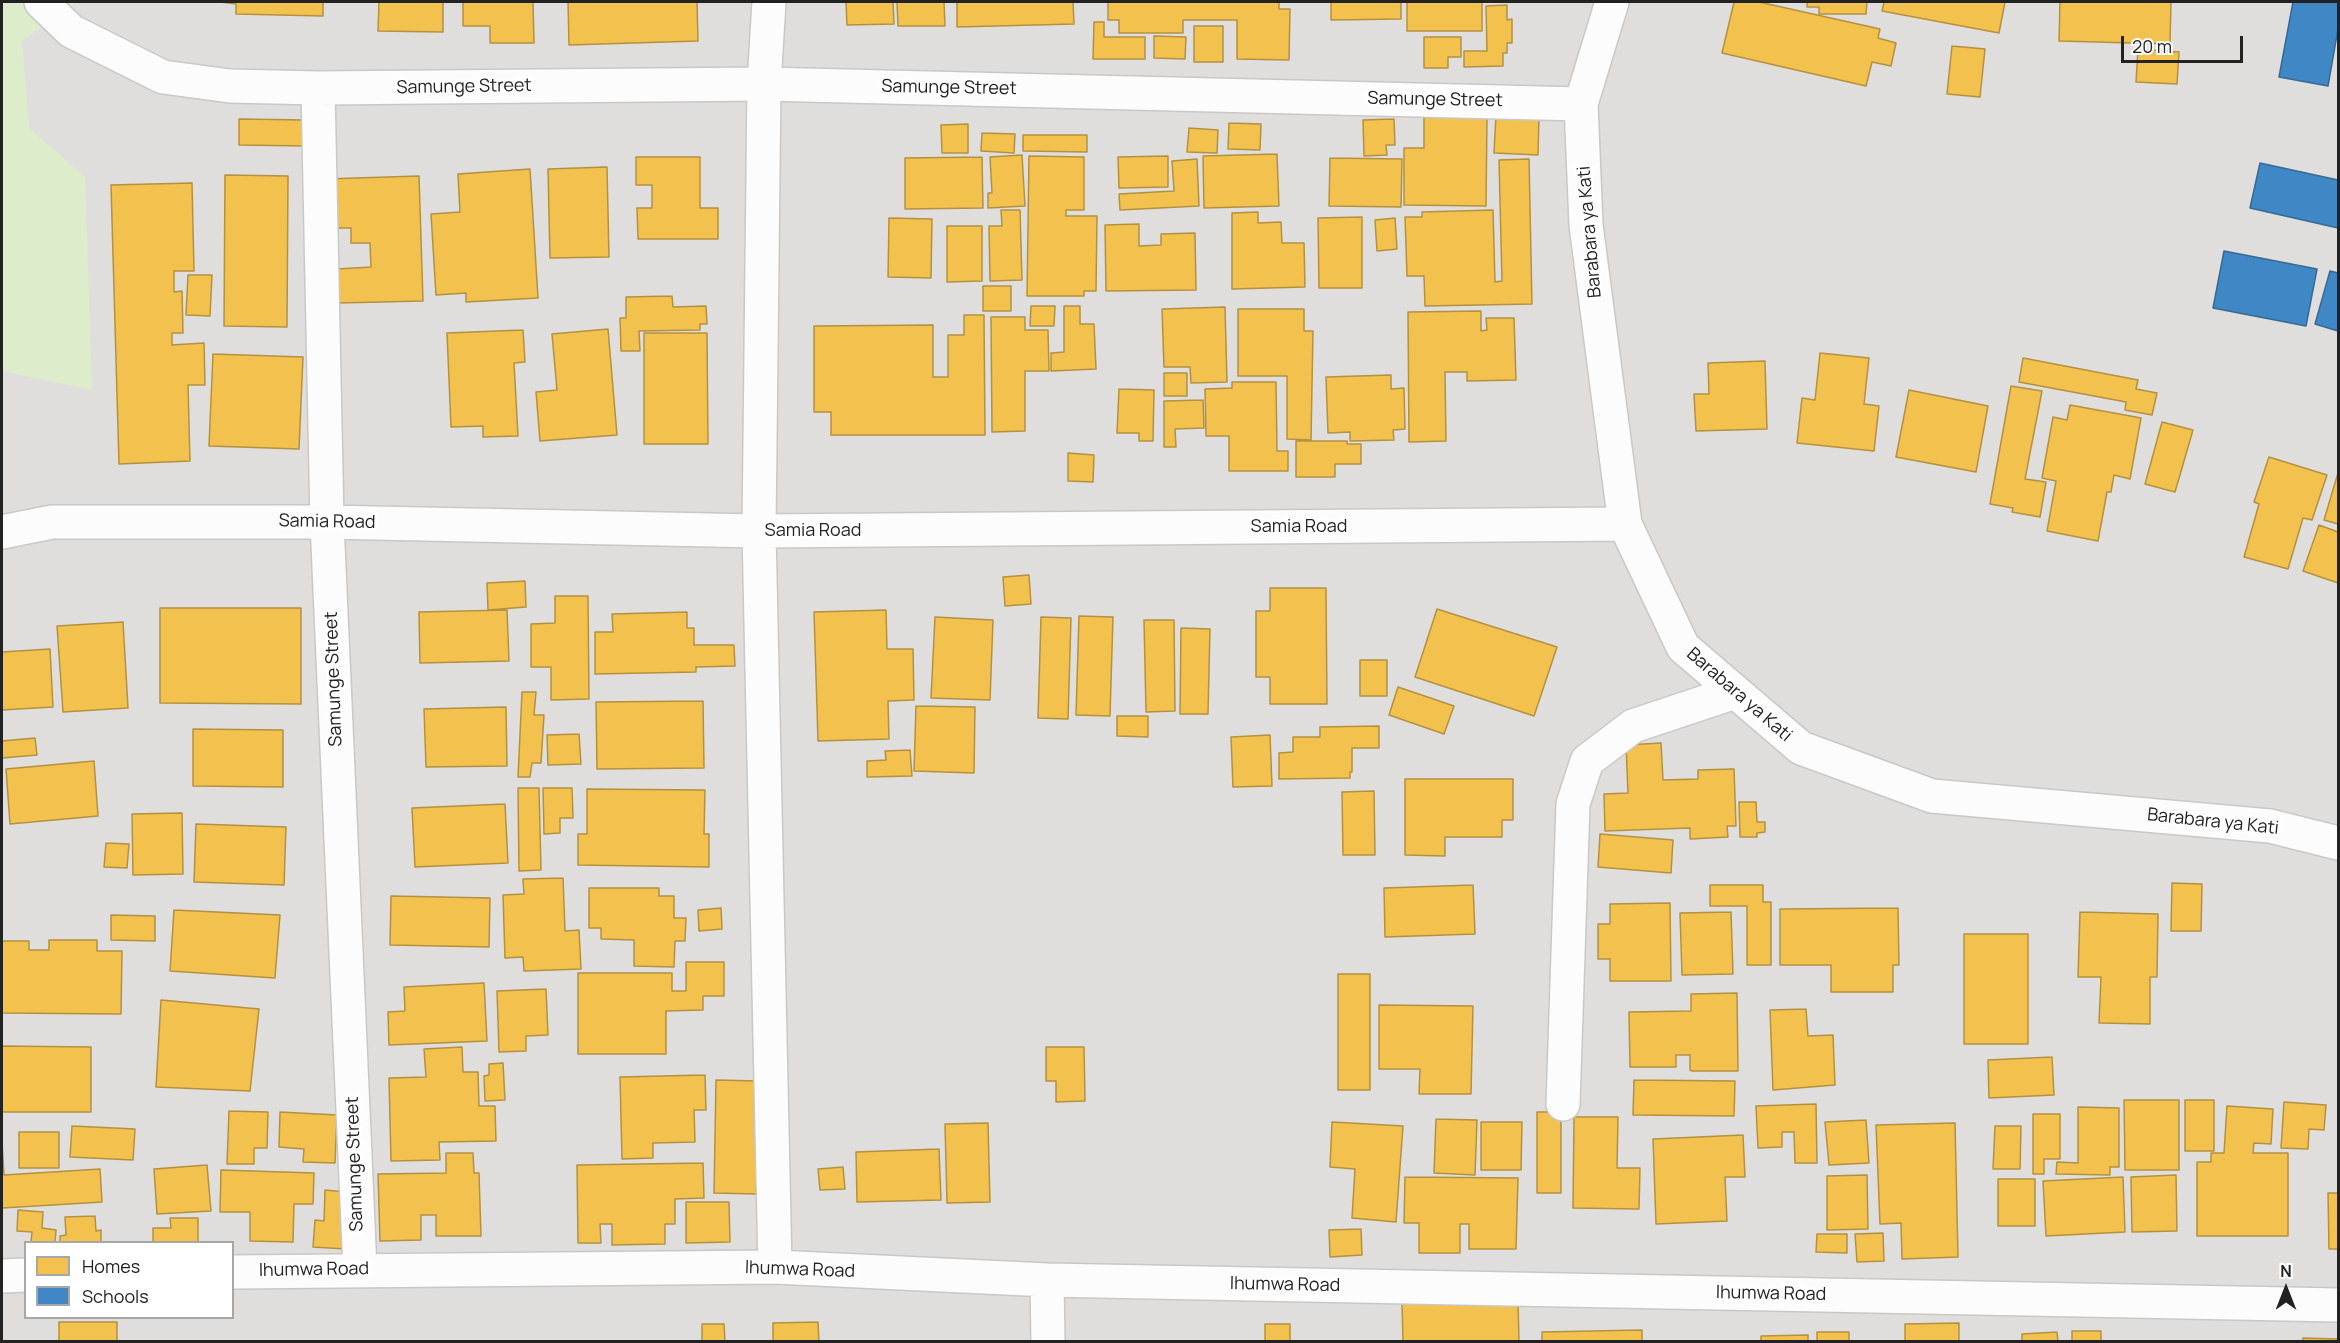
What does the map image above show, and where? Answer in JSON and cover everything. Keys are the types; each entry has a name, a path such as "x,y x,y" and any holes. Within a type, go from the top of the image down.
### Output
{"street":[{"name":"Samunge Street","path":"41,2 71,31 163,77 230,86 318,88 764,84 1581,104"},
{"path":"769,2 764,84 759,531 775,1267"},
{"name":"Barabara ya Kati","path":"1612,2 1581,104 1586,225 1625,524 1683,647 1801,748 1932,796 2270,826 2338,843"},
{"name":"Samunge Street","path":"318,88 327,522 360,1269"},
{"name":"Samia Road","path":"2,532 52,522 327,522 759,531 1625,524"},
{"path":"1563,1104 1573,804 1587,761 1633,726 1735,692"},
{"name":"Ihumwa Road","path":"234,1272 775,1267 1047,1280 2338,1305"},
{"path":"2,1276 24,1275"},
{"path":"1047,1280 1048,1341"}],"shaded area":[{"path":"2,2 2338,2 2338,1341 2,1342"}],"green space":[{"path":"2,2 77,2 22,41 29,128 85,177 92,390 2,371"}],"building: Homes":[{"path":"220,2 323,2 323,16 236,14 236,4"},
{"path":"379,2 443,2 443,32 378,31"},
{"path":"463,2 533,2 534,43 490,43 490,26 463,26"},
{"path":"568,2 697,2 698,41 569,45"},
{"path":"846,2 893,2 894,24 847,25"},
{"path":"897,2 944,2 945,26 898,26"},
{"path":"957,2 1073,2 1074,24 957,27"},
{"path":"1108,2 1279,2 1279,9 1290,9 1289,60 1237,59 1237,20 1183,20 1183,33 1119,33 1119,20 1108,20"},
{"path":"1331,2 1401,2 1401,19 1331,20"},
{"path":"1407,2 1482,2 1482,31 1407,31"},
{"path":"1734,2 1759,2 1880,29 1878,38 1896,43 1891,66 1872,62 1866,86 1722,53"},
{"path":"1807,2 1867,2 1866,14 1819,14 1819,7 1807,7"},
{"path":"1884,2 2005,2 1999,33 1882,11"},
{"path":"2060,2 2171,2 2170,44 2059,41"},
{"path":"1507,5 1507,20 1512,19 1512,43 1507,43 1507,53 1503,53 1503,66 1464,67 1464,51 1487,51 1486,6"},
{"path":"1094,22 1104,22 1104,37 1145,37 1145,59 1093,59"},
{"path":"1194,26 1223,26 1223,62 1194,62"},
{"path":"1154,36 1186,37 1185,59 1154,58"},
{"path":"1424,37 1461,37 1461,57 1448,57 1448,68 1424,68"},
{"path":"1952,46 1985,49 1980,97 1947,94"},
{"path":"2138,49 2179,52 2177,84 2136,82"},
{"path":"1496,115 1539,116 1538,155 1494,153"},
{"path":"1424,116 1487,117 1486,206 1404,205 1404,148 1424,148"},
{"path":"239,119 305,120 305,146 239,145"},
{"path":"1394,119 1395,145 1386,145 1387,155 1364,156 1363,120"},
{"path":"1229,123 1261,124 1260,150 1228,149"},
{"path":"968,124 968,153 942,153 941,125"},
{"path":"1189,128 1218,130 1217,153 1187,152"},
{"path":"982,133 1015,134 1014,153 981,151"},
{"path":"1023,135 1087,135 1087,152 1023,151"},
{"path":"1277,154 1279,206 1204,208 1203,156"},
{"path":"1022,155 1025,206 988,208 988,193 992,193 990,157"},
{"path":"1029,156 1084,157 1084,210 1066,210 1066,216 1097,216 1096,291 1084,291 1084,296 1027,296"},
{"path":"1168,156 1168,187 1119,188 1118,157"},
{"path":"636,157 700,157 700,208 718,208 718,239 638,239 637,208 652,208 652,185 636,185"},
{"path":"982,157 983,208 905,209 905,158"},
{"path":"1330,158 1402,159 1401,207 1329,206"},
{"path":"1197,159 1199,206 1120,210 1119,194 1174,191 1172,161"},
{"path":"1529,159 1532,304 1425,306 1424,276 1407,276 1405,217 1422,217 1422,212 1493,210 1495,282 1502,281 1499,160"},
{"path":"607,167 609,257 550,258 548,169"},
{"path":"530,169 538,298 466,302 466,293 436,295 431,214 460,212 458,174"},
{"path":"225,175 288,176 287,327 224,326"},
{"path":"419,176 423,301 338,303 337,269 371,267 370,243 351,243 351,228 326,228 325,179"},
{"path":"192,183 194,271 174,271 174,292 182,291 183,333 172,333 172,345 204,343 205,385 188,385 190,461 119,464 111,185"},
{"path":"1001,210 1020,210 1022,280 990,281 989,226 1002,226"},
{"path":"1258,212 1258,223 1281,222 1282,243 1304,243 1305,287 1232,289 1232,213"},
{"path":"1362,217 1362,288 1319,288 1318,218"},
{"path":"889,218 932,219 931,278 888,277"},
{"path":"1395,218 1397,249 1377,251 1375,220"},
{"path":"1139,224 1139,246 1161,245 1161,234 1195,233 1196,290 1106,291 1105,225"},
{"path":"947,226 982,226 982,281 947,282"},
{"path":"188,275 212,275 210,316 186,315"},
{"path":"983,286 1011,286 1011,311 983,311"},
{"path":"672,296 673,307 706,306 707,324 700,324 700,330 639,331 640,351 621,351 620,318 626,318 626,297"},
{"path":"1031,306 1055,306 1054,326 1030,326"},
{"path":"1064,306 1080,306 1080,324 1094,324 1096,369 1051,371 1051,353 1064,352"},
{"path":"1225,307 1227,382 1191,383 1190,367 1164,367 1162,309"},
{"path":"1238,309 1304,309 1304,331 1313,331 1311,440 1287,439 1287,376 1238,376"},
{"path":"1481,311 1481,331 1487,330 1486,318 1514,318 1516,380 1467,381 1467,372 1445,372 1446,441 1409,442 1408,312"},
{"path":"964,315 984,315 985,435 831,435 831,412 814,412 814,326 933,325 933,377 948,377 948,335 964,335"},
{"path":"991,317 1025,317 1025,330 1048,330 1049,371 1025,371 1025,431 992,432"},
{"path":"608,329 617,435 540,441 536,392 557,390 552,334"},
{"path":"523,330 525,362 514,363 518,436 483,437 483,426 451,427 447,333"},
{"path":"644,333 707,333 708,444 644,444"},
{"path":"1820,353 1869,358 1864,404 1879,406 1874,451 1797,443 1802,398 1815,400"},
{"path":"213,354 303,357 299,449 209,446"},
{"path":"2023,358 2138,380 2136,389 2157,393 2152,415 2125,410 2126,402 2019,382"},
{"path":"1765,361 1767,429 1696,431 1694,394 1709,394 1708,363"},
{"path":"1164,373 1187,373 1187,396 1164,396"},
{"path":"1391,375 1391,389 1404,388 1405,429 1393,430 1394,440 1350,441 1350,432 1328,433 1326,377"},
{"path":"1232,382 1276,382 1277,451 1288,451 1288,471 1229,471 1229,436 1206,436 1205,389 1232,388"},
{"path":"2011,386 2042,391 2025,479 2046,482 2040,517 2012,512 2013,508 1990,504"},
{"path":"1119,389 1154,390 1153,441 1139,441 1139,433 1117,433"},
{"path":"1909,390 1988,406 1976,472 1896,457"},
{"path":"1203,400 1204,428 1175,429 1176,447 1164,447 1164,401"},
{"path":"2070,405 2141,418 2130,479 2114,475 2111,492 2107,492 2098,541 2047,531 2056,481 2042,478 2053,417 2067,420"},
{"path":"2162,422 2193,430 2175,492 2145,484"},
{"path":"1296,441 1347,441 1347,444 1361,444 1361,464 1335,464 1335,477 1296,477"},
{"path":"1068,453 1094,455 1093,482 1068,481"},
{"path":"2269,457 2327,475 2312,520 2303,518 2288,569 2244,557 2259,504 2254,502"},
{"path":"2338,473 2338,524 2324,520"},
{"path":"2319,525 2338,532 2338,583 2303,571"},
{"path":"1029,575 1031,604 1005,606 1003,577"},
{"path":"525,581 526,607 488,610 487,583"},
{"path":"1270,588 1326,588 1327,704 1270,704 1270,677 1256,677 1256,611 1270,611"},
{"path":"555,596 588,596 589,699 551,700 551,667 531,667 531,624 555,623"},
{"path":"160,608 301,608 301,704 160,703"},
{"path":"1437,609 1557,647 1534,716 1415,677"},
{"path":"507,610 509,661 420,663 419,612"},
{"path":"886,610 887,649 913,649 914,700 888,701 889,739 818,741 814,612"},
{"path":"687,612 687,628 694,628 694,645 734,645 735,666 696,667 696,672 595,674 595,632 613,632 612,614"},
{"path":"1079,616 1113,617 1110,716 1076,715"},
{"path":"935,617 993,620 990,700 931,698"},
{"path":"1041,617 1071,618 1068,719 1038,718"},
{"path":"1144,620 1174,620 1175,711 1146,712"},
{"path":"123,622 128,708 63,712 57,626"},
{"path":"1181,628 1210,629 1208,714 1180,714"},
{"path":"50,649 53,707 2,710 2,652"},
{"path":"1360,660 1387,660 1387,696 1360,696"},
{"path":"1398,687 1454,706 1444,734 1389,715"},
{"path":"522,692 536,692 534,715 544,715 541,763 532,763 530,777 518,777"},
{"path":"703,701 704,768 597,769 596,702"},
{"path":"916,706 975,707 974,773 914,771"},
{"path":"506,707 507,766 426,767 424,709"},
{"path":"1117,716 1148,716 1148,737 1117,736"},
{"path":"1379,726 1379,748 1352,748 1350,778 1279,779 1279,753 1293,752 1293,737 1320,737 1320,727"},
{"path":"193,729 283,730 283,787 193,786"},
{"path":"579,734 581,764 548,765 547,735"},
{"path":"1270,735 1272,786 1233,787 1231,737"},
{"path":"35,738 37,755 2,758 2,741"},
{"path":"1661,743 1663,780 1698,779 1698,770 1734,769 1736,826 1727,826 1728,837 1690,839 1690,828 1605,831 1604,794 1628,793 1626,745"},
{"path":"910,750 912,776 867,777 867,761 886,760 885,751"},
{"path":"94,761 98,816 10,824 6,769"},
{"path":"1405,779 1513,779 1513,820 1502,820 1502,837 1445,837 1445,856 1405,855"},
{"path":"518,788 539,788 541,870 519,871"},
{"path":"543,788 572,788 573,818 560,818 560,833 544,834"},
{"path":"587,789 705,790 704,834 709,834 709,867 578,865 578,834 587,834"},
{"path":"1374,791 1375,855 1343,855 1342,792"},
{"path":"1739,802 1756,802 1757,822 1765,822 1765,832 1757,833 1757,837 1740,837"},
{"path":"505,804 508,863 415,867 412,808"},
{"path":"182,813 183,874 133,875 132,814"},
{"path":"196,824 286,827 284,885 194,882"},
{"path":"1600,834 1673,840 1671,873 1598,867"},
{"path":"106,843 129,844 127,868 104,867"},
{"path":"563,878 565,931 579,930 581,969 524,971 523,957 505,958 503,895 524,894 523,879"},
{"path":"2172,883 2202,884 2201,931 2171,931"},
{"path":"1473,885 1475,934 1385,937 1384,888"},
{"path":"1710,885 1763,885 1763,902 1771,902 1771,965 1747,965 1747,906 1710,906"},
{"path":"589,888 659,888 659,896 674,896 674,918 686,918 685,941 675,941 674,967 634,966 634,940 601,939 601,928 589,928"},
{"path":"391,896 490,898 489,947 390,945"},
{"path":"1670,903 1671,981 1610,981 1610,959 1598,959 1598,924 1610,924 1610,904"},
{"path":"721,908 722,929 699,931 698,910"},
{"path":"1898,908 1899,965 1893,965 1893,992 1831,992 1831,965 1780,965 1780,909"},
{"path":"174,910 280,915 275,978 170,971"},
{"path":"1731,912 1733,974 1682,975 1680,913"},
{"path":"2080,912 2158,914 2157,977 2150,977 2150,1024 2099,1023 2101,977 2078,977"},
{"path":"111,915 155,916 155,941 111,940"},
{"path":"1964,934 2028,934 2028,1044 1964,1044"},
{"path":"49,940 97,940 97,951 122,951 121,1014 2,1013 2,941 29,941 29,950 49,950"},
{"path":"686,962 724,962 724,996 703,996 703,1010 666,1011 666,1054 578,1054 578,973 672,973 672,991 686,991"},
{"path":"1338,974 1370,974 1370,1090 1338,1090"},
{"path":"484,983 487,1041 389,1045 388,1012 405,1011 404,987"},
{"path":"546,989 548,1035 526,1036 526,1051 499,1052 497,991"},
{"path":"1737,993 1738,1071 1692,1071 1690,1070 1690,1055 1676,1055 1676,1067 1630,1067 1629,1012 1691,1011 1691,994"},
{"path":"161,1000 259,1009 250,1091 156,1087"},
{"path":"1379,1005 1473,1006 1471,1094 1419,1094 1420,1069 1379,1069"},
{"path":"1806,1009 1808,1036 1833,1035 1835,1085 1773,1090 1770,1010"},
{"path":"2,1046 91,1047 91,1112 2,1112"},
{"path":"462,1047 463,1072 478,1072 479,1106 495,1106 496,1141 439,1142 440,1160 391,1161 389,1078 426,1077 424,1049"},
{"path":"1046,1047 1084,1047 1085,1101 1056,1102 1056,1081 1046,1081"},
{"path":"2052,1057 2054,1095 1989,1098 1988,1060"},
{"path":"503,1063 505,1100 485,1101 484,1076 489,1075 489,1064"},
{"path":"705,1075 706,1110 694,1110 695,1142 653,1143 653,1158 622,1159 620,1077"},
{"path":"716,1080 758,1081 756,1194 714,1193"},
{"path":"1634,1080 1735,1081 1734,1116 1633,1115"},
{"path":"2124,1100 2179,1100 2179,1170 2125,1170"},
{"path":"2185,1100 2214,1100 2214,1151 2185,1151"},
{"path":"2284,1102 2326,1105 2324,1130 2309,1129 2308,1149 2281,1148"},
{"path":"1816,1104 1817,1163 1795,1163 1794,1132 1782,1132 1782,1147 1758,1148 1756,1106"},
{"path":"2227,1106 2273,1109 2271,1144 2254,1143 2253,1153 2288,1153 2288,1236 2197,1236 2197,1162 2211,1162 2211,1153 2224,1153"},
{"path":"2078,1107 2119,1108 2119,1167 2110,1167 2110,1175 2056,1174 2057,1162 2078,1163"},
{"path":"229,1111 268,1112 267,1148 254,1148 254,1164 227,1164"},
{"path":"280,1112 337,1115 335,1163 303,1162 304,1149 279,1147"},
{"path":"1537,1112 1561,1112 1561,1193 1537,1193"},
{"path":"2033,1114 2060,1114 2060,1159 2044,1159 2044,1174 2033,1174"},
{"path":"1574,1117 1618,1117 1617,1168 1640,1168 1639,1209 1573,1208"},
{"path":"1436,1119 1477,1120 1475,1175 1434,1173"},
{"path":"1866,1120 1869,1163 1829,1165 1825,1122"},
{"path":"1332,1122 1403,1126 1396,1222 1352,1218 1355,1169 1330,1167"},
{"path":"1481,1122 1522,1122 1521,1170 1481,1170"},
{"path":"988,1123 990,1202 947,1203 945,1124"},
{"path":"1955,1123 1958,1257 1902,1259 1901,1223 1880,1224 1876,1125"},
{"path":"72,1126 135,1129 133,1160 70,1157"},
{"path":"1995,1126 2021,1126 2020,1169 1993,1169"},
{"path":"19,1132 59,1132 59,1168 19,1168"},
{"path":"1743,1135 1745,1177 1725,1177 1727,1221 1656,1224 1653,1139"},
{"path":"2,1141 4,1175 100,1169 102,1202 2,1208"},
{"path":"939,1149 941,1200 857,1202 856,1152"},
{"path":"446,1153 473,1153 474,1173 479,1173 481,1236 436,1236 436,1215 421,1215 421,1240 380,1241 378,1174 446,1173"},
{"path":"703,1163 704,1198 675,1199 675,1224 665,1224 665,1244 612,1245 612,1224 600,1224 601,1243 578,1243 577,1165"},
{"path":"207,1165 211,1211 157,1214 154,1169"},
{"path":"843,1167 845,1189 820,1190 818,1169"},
{"path":"221,1170 314,1173 313,1204 294,1204 293,1242 250,1241 250,1212 220,1212"},
{"path":"1867,1175 1868,1229 1827,1230 1827,1176"},
{"path":"2176,1175 2177,1231 2132,1232 2131,1177"},
{"path":"1405,1177 1518,1178 1516,1249 1469,1249 1469,1224 1460,1224 1460,1253 1419,1253 1419,1223 1404,1223"},
{"path":"2123,1177 2125,1232 2046,1236 2043,1181"},
{"path":"1998,1179 2035,1179 2035,1226 1998,1226"},
{"path":"325,1190 347,1192 345,1249 313,1247 315,1220 324,1221"},
{"path":"2328,1193 2338,1193 2338,1249 2329,1249"},
{"path":"686,1202 729,1202 730,1242 686,1243"},
{"path":"18,1210 43,1212 42,1228 56,1230 55,1241 31,1241 32,1232 17,1231"},
{"path":"95,1216 96,1231 101,1230 101,1241 60,1241 60,1236 66,1235 65,1217"},
{"path":"170,1218 198,1218 198,1241 153,1241 153,1228 171,1228"},
{"path":"1361,1229 1362,1255 1330,1257 1329,1230"},
{"path":"1883,1233 1884,1261 1857,1262 1855,1234"},
{"path":"1817,1234 1847,1234 1847,1253 1816,1252"},
{"path":"1518,1300 1519,1342 1403,1342 1402,1303"},
{"path":"59,1322 117,1322 117,1342 59,1342"},
{"path":"818,1322 819,1342 773,1342 773,1323"},
{"path":"1959,1323 1959,1342 1905,1342 1905,1324"},
{"path":"702,1324 724,1324 725,1342 702,1342"},
{"path":"1265,1324 1290,1324 1290,1342 1265,1342"},
{"path":"1642,1330 1642,1342 1542,1342 1542,1332"},
{"path":"2072,1331 2101,1331 2101,1342 2072,1342"},
{"path":"1817,1332 1849,1332 1849,1342 1817,1342"},
{"path":"2057,1332 2058,1342 2022,1342 2022,1334"},
{"path":"1808,1335 1808,1342 1761,1342 1761,1336"},
{"path":"2303,1338 2338,1339 2338,1342 2303,1342"}],"building: Schools":[{"path":"2293,2 2338,2 2338,29 2328,86 2279,77"},
{"path":"2260,163 2338,180 2338,228 2250,208"},
{"path":"2224,251 2317,269 2306,326 2213,308"},
{"path":"2330,271 2338,273 2338,331 2315,324"}]}
